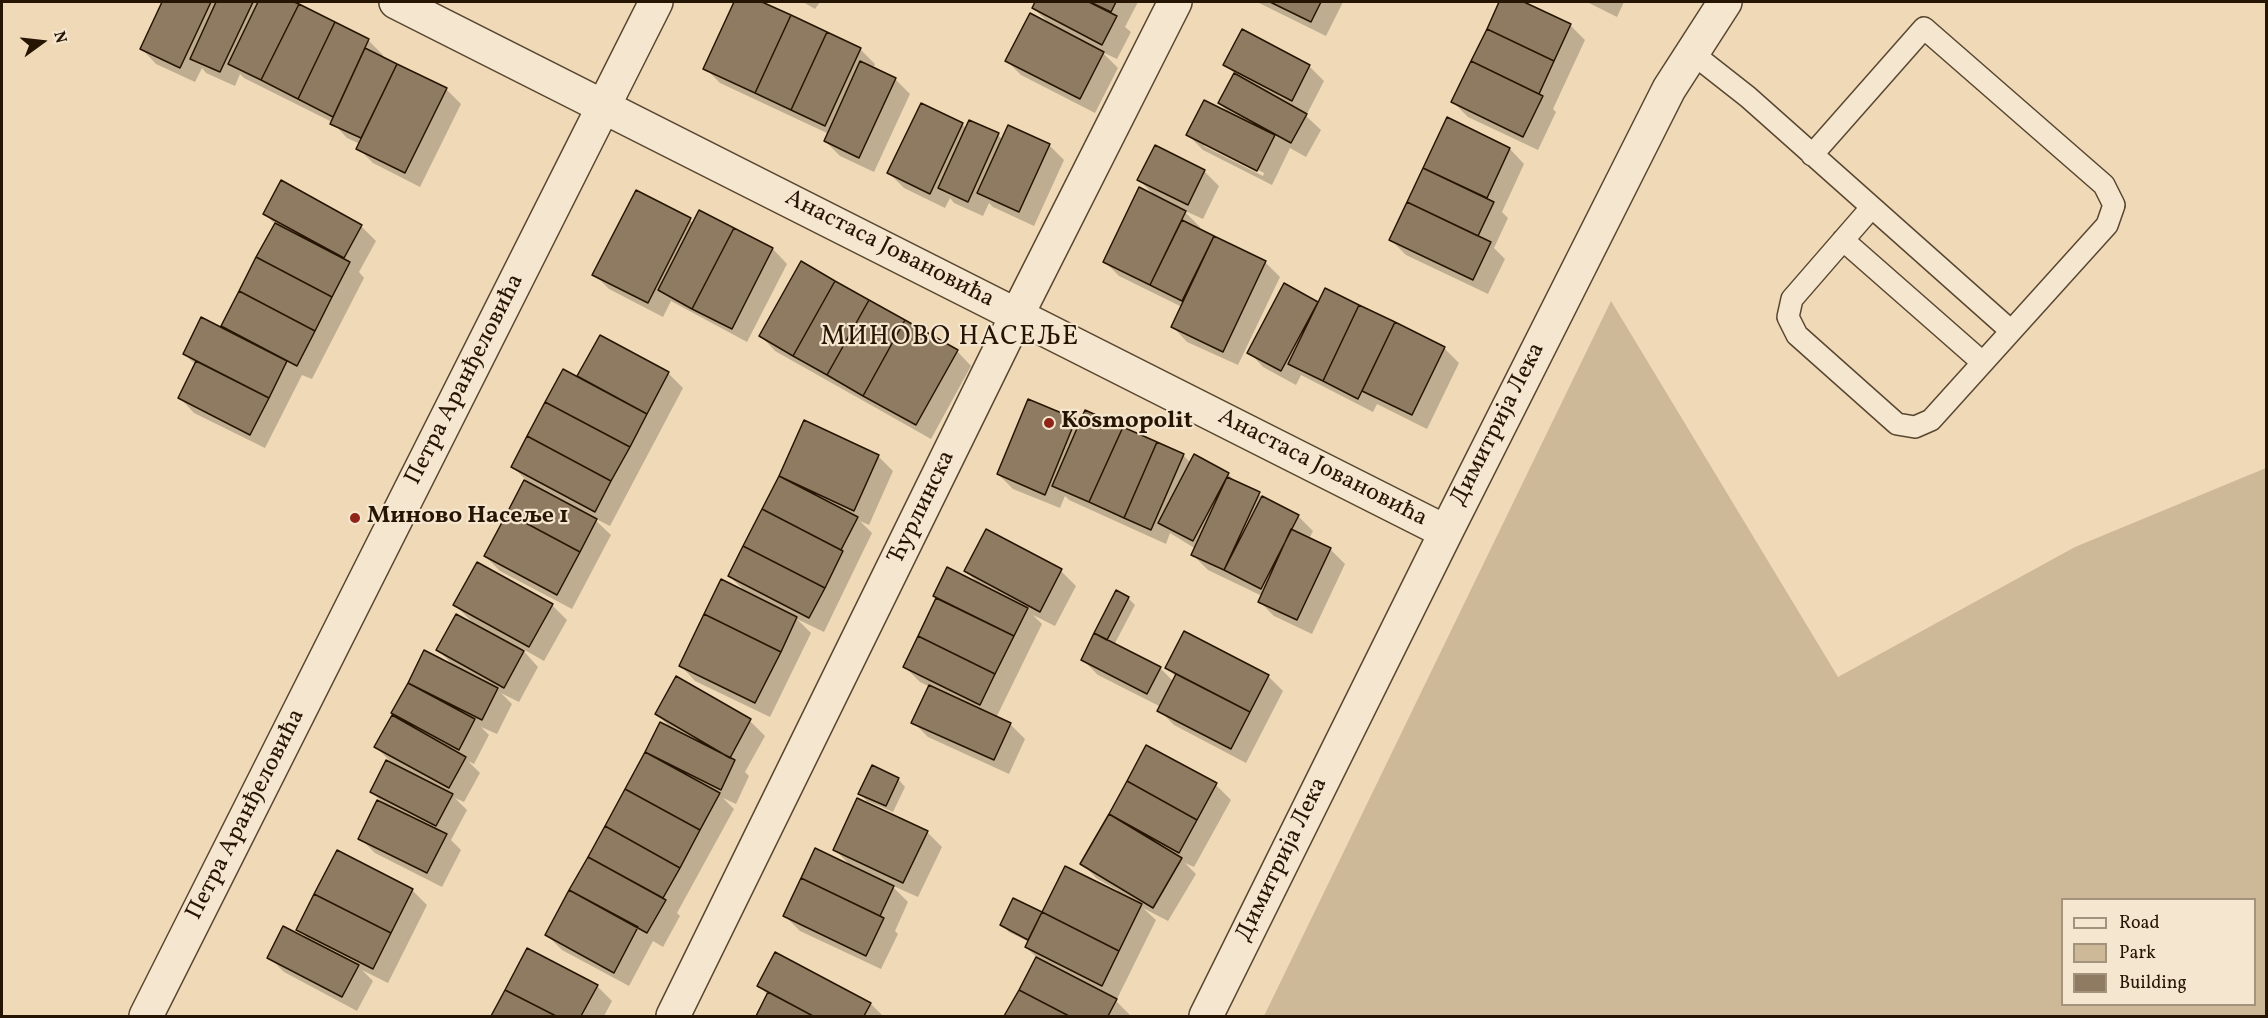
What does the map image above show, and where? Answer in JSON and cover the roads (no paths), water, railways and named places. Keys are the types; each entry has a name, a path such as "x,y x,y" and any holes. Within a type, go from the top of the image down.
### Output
{"street":[{"name":"Анастаса Јовановића","path":"396,2 1446,532"},
{"name":"Петра Аранђеловића","path":"146,1017 656,2"},
{"name":"Ћурлинска","path":"674,1017 1017,315 1175,2"},
{"name":"Димитрија Лека","path":"1206,1017 1669,89 1725,2"}],"lane":[{"path":"1812,155 1924,28 2104,185 2114,205 2107,225 1931,420 1915,427 1897,424 1797,335 1788,317 1792,300 1871,208"},
{"path":"1692,52 1748,98 2010,330"},
{"path":"1843,240 1982,362"}],"place":[{"name":"Kosmopolit","path":"1049,423"},
{"name":"Миново Насеље 1","path":"355,518"}],"district":[{"name":"МИНОВО НАСЕЉЕ","path":"950,339"}]}
